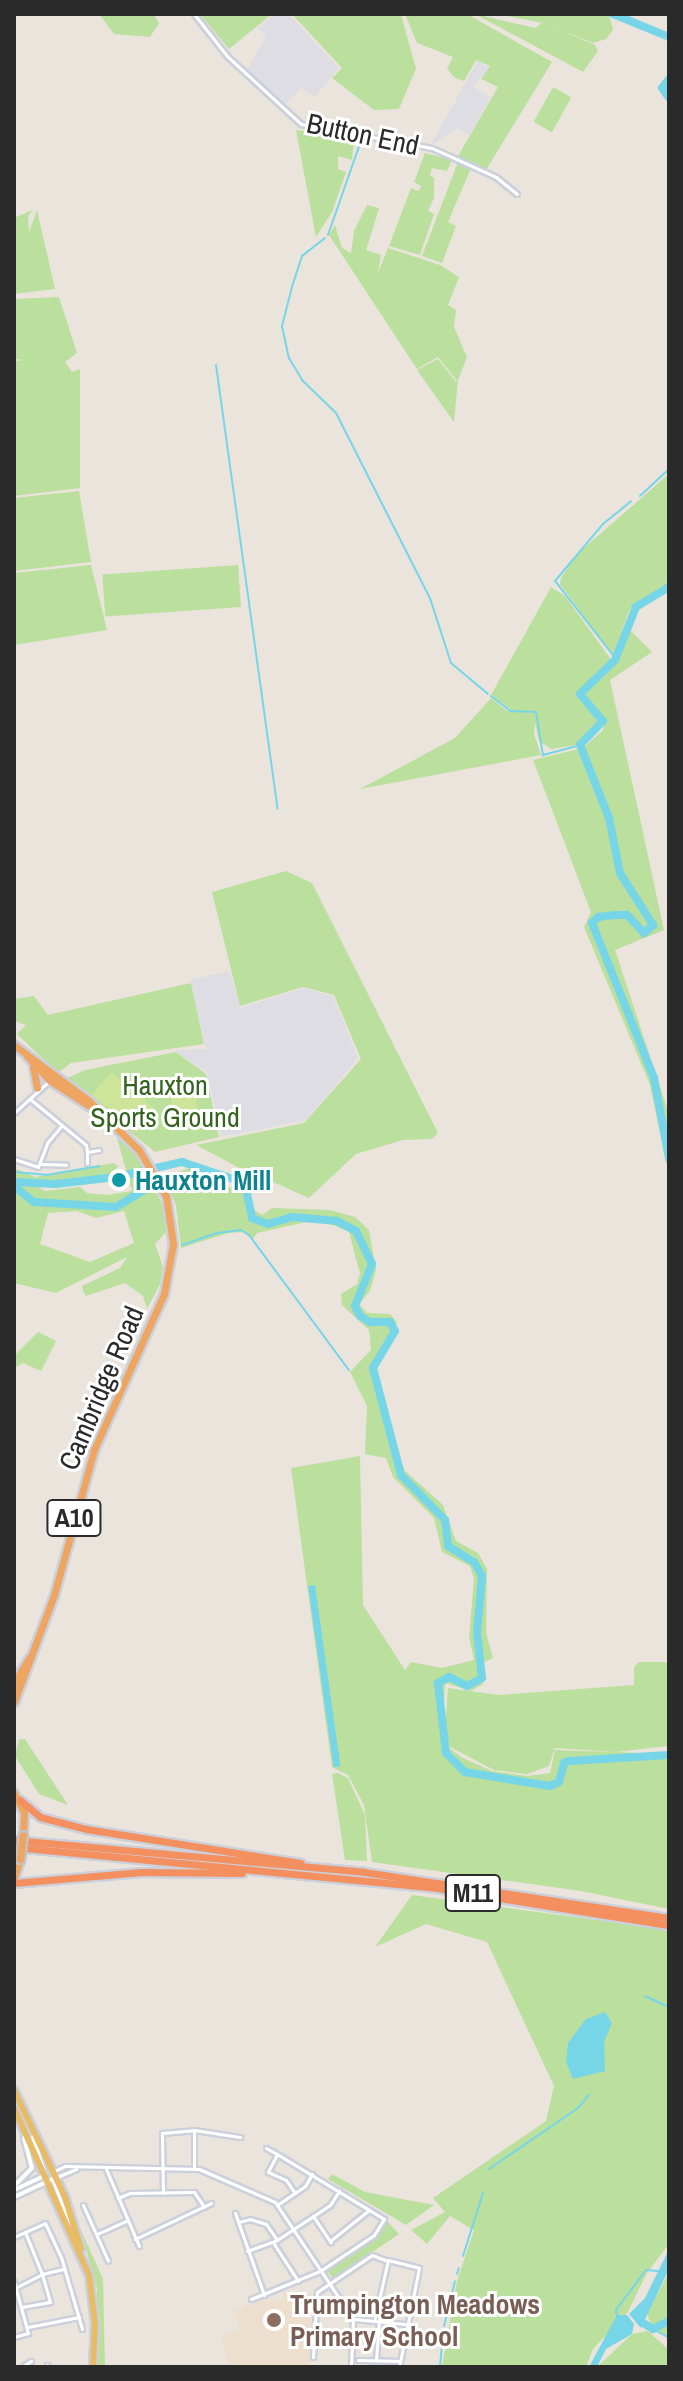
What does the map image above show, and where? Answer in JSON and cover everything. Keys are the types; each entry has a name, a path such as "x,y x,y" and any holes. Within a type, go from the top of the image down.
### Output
{"highway":[{"name":"A10","path":"14,1045 49,1076"},
{"name":"A10","path":"27,1056 33,1067 49,1076"},
{"path":"33,1067 37,1089"},
{"name":"Cambridge Road","path":"14,1702 54,1595 98,1438 168,1283 172,1222 159,1180 150,1165 96,1110 49,1076"},
{"name":"Cambridge Road","path":"14,1683 30,1656"},
{"path":"14,1793 20,1800 23,1835 14,1880"},
{"name":"M11","path":"20,1800 40,1817 86,1829 310,1867"},
{"name":"M11","path":"14,1840 310,1867 509,1891 669,1918"},
{"name":"M11","path":"14,1847 431,1887 669,1925"},
{"name":"M11","path":"14,1880 112,1873 276,1872"}],"main road":[{"path":"14,2090 81,2252 94,2300 93,2367"},
{"path":"14,2108 51,2175 81,2252"}],"street":[{"name":"Button End","path":"194,14 227,56 301,124 432,148 496,177 517,194"},
{"path":"14,1120 14,1113 49,1076"},
{"path":"30,1099 86,1145 87,1163"},
{"path":"41,1164 47,1143 62,1125"},
{"path":"87,1152 99,1150"},
{"path":"14,1159 32,1168 41,1164 66,1165"},
{"path":"14,2188 29,2176 32,2166 18,2117"},
{"path":"194,2130 194,2169"},
{"path":"163,2193 162,2133 194,2130 240,2137"},
{"path":"251,2299 320,2271 374,2235 384,2219 266,2148"},
{"path":"277,2154 268,2172 286,2180 295,2193"},
{"path":"14,2188 79,2168"},
{"path":"14,2197 51,2175 79,2168 194,2169 277,2205 353,2319 351,2367"},
{"path":"106,2169 139,2246"},
{"path":"277,2205 295,2193 312,2174"},
{"path":"247,2251 275,2241 313,2216 339,2191"},
{"path":"118,2198 194,2192 204,2207"},
{"path":"135,2239 211,2203"},
{"path":"83,2205 108,2261"},
{"path":"313,2216 330,2242 369,2210"},
{"path":"235,2213 264,2295"},
{"path":"237,2222 256,2220 275,2241 298,2281"},
{"path":"95,2235 126,2221"},
{"path":"14,2237 45,2223 65,2268 82,2329"},
{"path":"14,2306 50,2302 25,2232"},
{"path":"313,2357 317,2292 372,2255 385,2260"},
{"path":"358,2360 399,2364 419,2268 388,2260 377,2318 376,2360"},
{"path":"14,2337 28,2333 15,2285 65,2268"},
{"path":"27,2327 79,2317"},
{"path":"353,2319 377,2318 405,2324"},
{"path":"22,2367 31,2361"}],"shaded area":[{"path":"275,14 289,14 339,68 315,97 301,88 283,107 247,70 266,36 258,28"},
{"path":"478,61 489,67 473,87 491,97 470,135 457,128 430,146"},
{"path":"229,971 241,1008 304,988 333,996 358,1058 306,1120 221,1137 208,1074 174,1050 206,1049 190,980"},
{"name":"Trumpington Meadows Primary School","path":"283,2292 312,2294 310,2367 230,2367 221,2337 240,2330 234,2311 258,2301 281,2301"}],"green space":[{"path":"99,14 153,14 159,23 150,37 114,34"},
{"path":"200,14 272,14 229,49"},
{"path":"292,14 401,14 416,69 399,109 374,110 332,78 342,68"},
{"path":"405,14 467,14 552,62 486,170 457,158 498,87 481,79 490,66 476,60 464,81 455,78 447,69 453,57 417,43"},
{"path":"475,14 535,28 542,23 499,14 609,14 613,30 606,39 593,43 553,27 595,45 598,51 583,72"},
{"path":"553,87 571,97 552,132 534,122"},
{"path":"296,130 354,138 352,160 338,156 338,169 346,172 332,212 316,237"},
{"path":"425,153 452,160 447,171 432,168 430,175 434,178 434,198 428,211 434,214 420,255 389,246 411,188 419,191 421,186 414,182"},
{"path":"458,162 471,168 448,222 456,226 442,263 422,256"},
{"path":"367,205 379,208 366,250 381,255 378,273 388,248 440,265 459,277 448,305 456,310 454,327 467,357 458,380 454,422 417,370 438,359 457,381 438,357 417,369 329,235 335,225 342,248 351,253 354,231"},
{"path":"32,210 28,217 29,232 37,210 55,289 14,294 14,218"},
{"path":"59,297 77,353 65,362 72,372 80,369 80,488 14,496 14,361 24,360 14,359 14,299"},
{"path":"669,474 669,584 629,611 613,656 560,584 561,578 577,554"},
{"path":"79,491 91,562 14,571 14,498"},
{"path":"91,565 107,630 14,645 14,573"},
{"path":"238,565 241,607 105,616 102,574"},
{"path":"551,587 565,596 612,661 576,693 598,717 599,725 575,745 551,749 539,741 535,723 534,734 541,755 360,789 455,738 491,698 507,711 513,711 491,695"},
{"path":"630,630 652,652 610,680 664,930 615,950 667,1108 669,1176 650,1085 584,927 591,912 533,760 583,748 603,730 605,719 584,693 618,658"},
{"path":"286,871 312,883 438,1133 432,1139 403,1140 356,1154 309,1198 246,1170 245,1183 252,1208 262,1215 272,1208 330,1210 355,1217 369,1230 376,1270 370,1291 359,1304 367,1313 390,1314 397,1322 376,1371 404,1470 443,1505 456,1541 478,1553 487,1569 486,1632 493,1658 484,1662 483,1684 471,1691 445,1683 443,1733 450,1749 463,1758 492,1771 527,1776 550,1773 555,1750 669,1754 669,1909 581,1891 372,1862 364,1805 348,1775 332,1767 291,1468 360,1456 363,1605 405,1670 411,1662 442,1668 474,1660 469,1637 474,1579 470,1566 442,1552 434,1518 393,1477 386,1458 365,1454 367,1406 350,1372 371,1350 369,1330 342,1305 341,1294 357,1284 360,1274 349,1232 328,1223 306,1222 257,1233 253,1239 242,1232 228,1233 181,1248 176,1206 165,1177 189,1168 231,1188 245,1171 196,1145 304,1123 361,1059 334,995 303,987 240,1006 212,892"},
{"path":"191,983 204,1044 71,1063 58,1073 17,1034 26,1025 14,1021 14,999 34,996 48,1015"},
{"name":"Hauxton Sports Ground","path":"176,1052 206,1074 219,1137 155,1152 65,1079 85,1070"},
{"path":"111,1072 156,1110 137,1133 92,1095"},
{"path":"192,1076 200,1121 175,1126 167,1080"},
{"path":"117,1138 135,1152 166,1211 166,1232 155,1244 163,1267 160,1284 147,1309 143,1296 125,1283 86,1296 83,1291 82,1286 120,1268 127,1257 56,1293 14,1283 14,1168 35,1177 114,1163 118,1166 108,1181 38,1187 45,1191 80,1187 87,1193 107,1195 132,1191","holes":["77,1211 96,1218 124,1211 134,1243 90,1262 40,1244 48,1213"]},
{"path":"38,1332 56,1341 41,1371 23,1363 14,1368 14,1356"},
{"path":"639,1662 669,1662 669,1746 615,1752 555,1748 549,1766 527,1774 494,1770 450,1747 445,1733 448,1688 499,1695 634,1685 634,1667"},
{"path":"19,1739 25,1739 68,1805 39,1794 15,1756"},
{"path":"338,1773 348,1778 365,1815 367,1861 345,1860 332,1774"},
{"path":"412,1895 669,1930 669,2244 647,2273 628,2312 593,2349 586,2367 442,2367 457,2281 474,2230 450,2216 427,2244 411,2230 445,2212 433,2198 546,2121 554,2086 487,1942 426,1924 375,1947"},
{"path":"332,2174 365,2192 434,2205 406,2225 328,2179"},
{"path":"385,2219 399,2234 333,2279 326,2269 375,2236"},
{"path":"80,2228 103,2279 105,2367 97,2367 97,2289"},
{"path":"669,2272 669,2337 652,2327 647,2314"},
{"path":"648,2331 669,2350 669,2367 597,2367 632,2334"}],"water":[{"path":"315,1585 340,1766 334,1767 308,1586"},
{"path":"605,2012 612,2023 604,2042 605,2071 573,2079 566,2062 568,2043 586,2019"},
{"path":"669,2249 669,2269 641,2328 629,2314 645,2298"},
{"path":"617,2315 627,2315 634,2324 632,2334 606,2349 597,2367 589,2367"}],"waterway":[{"path":"613,14 669,37"},
{"path":"669,79 662,88 669,98"},
{"path":"328,235 361,141"},
{"path":"325,238 302,256 293,283 282,326 289,358 302,380 336,413 430,598 451,663 488,694"},
{"path":"216,365 278,809"},
{"path":"640,496 669,469"},
{"path":"616,659 555,581 603,524 631,501"},
{"path":"669,587 636,607 615,660 580,694 603,721 580,745 609,818 620,873 653,925 644,933 627,915 598,917 592,923 654,1078 669,1159"},
{"path":"491,696 510,711 536,712 543,755 580,745"},
{"path":"14,1182 56,1184 116,1177 182,1162 236,1180 246,1189 252,1218 268,1224 292,1217 337,1221 356,1231 372,1264 355,1306 360,1316 370,1322 390,1322 395,1331 373,1368 401,1475 445,1520 448,1546 474,1562 482,1576 477,1632 482,1678 467,1686 449,1677 438,1683 446,1753 465,1772 550,1786 559,1782 564,1763 569,1761 669,1755"},
{"path":"14,1172 46,1175 99,1166"},
{"path":"14,1186 34,1202 116,1207 146,1189 144,1171"},
{"path":"182,1245 217,1233 241,1230 249,1235 349,1370"},
{"path":"645,1996 669,2007"},
{"path":"489,2169 578,2108 589,2095"},
{"path":"463,2256 483,2193"},
{"path":"457,2274 459,2268"},
{"path":"617,2316 616,2310 646,2270 658,2271"},
{"path":"444,2326 455,2281"},
{"path":"640,2321 653,2329 669,2321"},
{"path":"653,2329 669,2338"},
{"path":"440,2367 443,2332"}],"place":[{"name":"Hauxton Mill","path":"119,1180"},
{"name":"Trumpington Meadows Primary School","path":"274,2320"}]}
